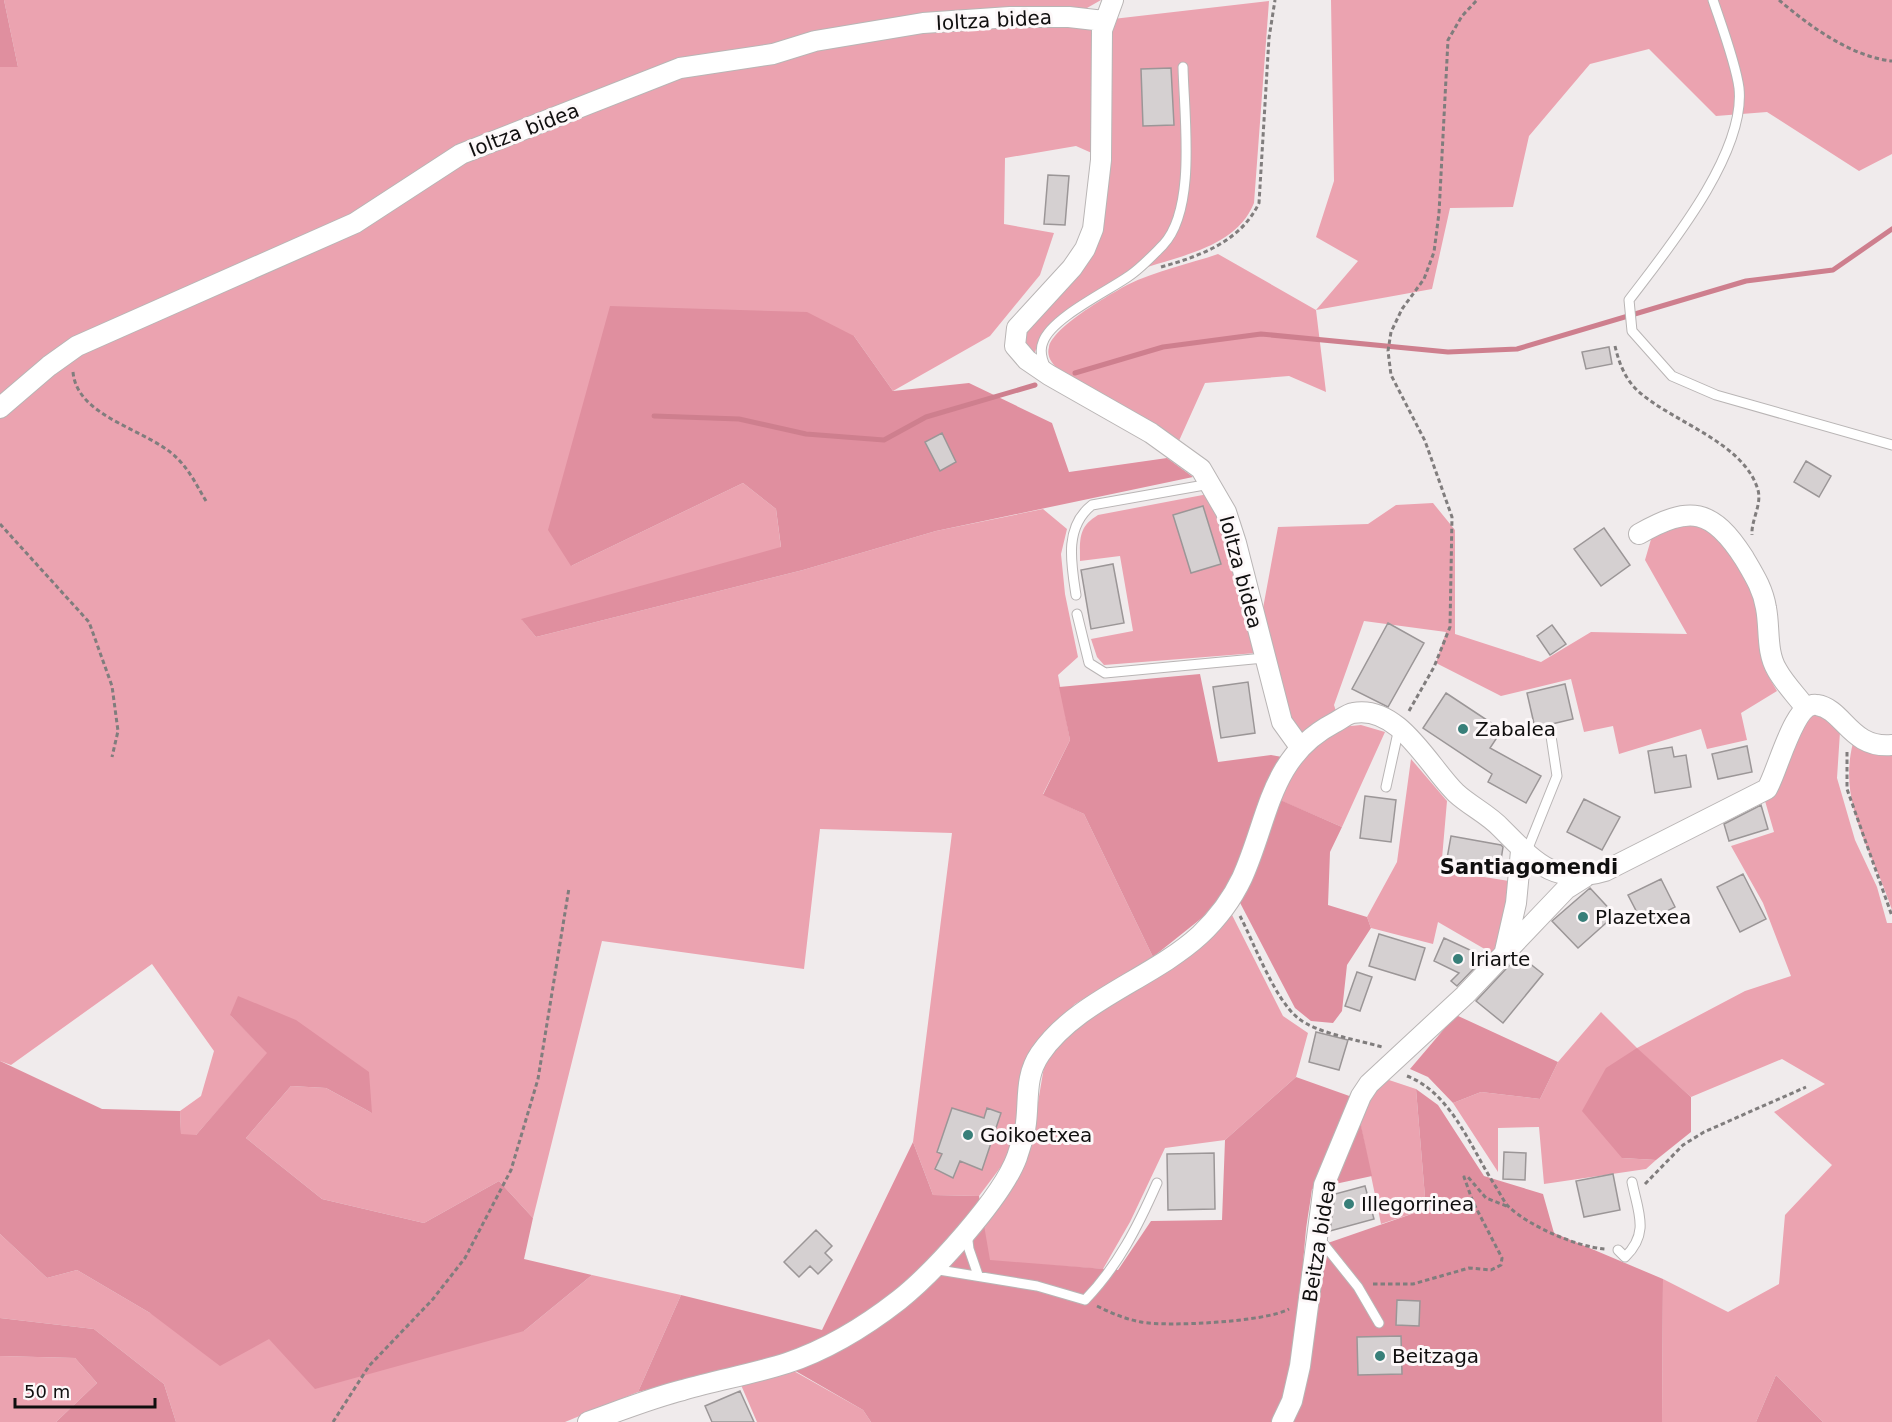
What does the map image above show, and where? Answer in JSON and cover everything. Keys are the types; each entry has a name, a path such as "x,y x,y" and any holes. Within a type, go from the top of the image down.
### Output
{"street":[{"name":"Ioltza bidea","path":"1113,0 1102,30 1101,160 1093,229 1085,249 1072,268 1017,328 1016,346 1027,360 1049,375 1151,433 1201,468 1226,512 1282,722 1300,747"},
{"name":"Ioltza bidea","path":"0,408 77,346 355,223 461,154 680,68 772,54 815,41 923,23 1010,17 1069,17 1104,21"},
{"path":"1638,534 1661,522 1692,515 1707,518 1721,526 1762,588 1767,610 1770,648 1776,670 1805,706"},
{"path":"588,1422 678,1391 789,1362 871,1320 901,1298 932,1269 967,1230 1016,1161 1026,1123 1026,1088 1038,1056 1058,1033 1083,1011 1169,960 1201,934 1231,899 1280,776 1300,747 1324,728 1353,713 1373,714 1399,728 1456,793 1500,826 1524,852 1542,866 1559,873 1585,877 1605,871 1767,789 1774,777 1796,718 1805,706 1815,704 1823,707 1865,742 1878,747 1892,746"},
{"name":"Beitza bidea","path":"1504,952 1516,903 1524,852"},
{"name":"Beitza bidea","path":"1282,1422 1292,1401 1300,1366 1324,1185 1361,1096 1369,1084 1466,994 1566,889 1585,877"}],"lane":[{"path":"1713,0 1739,88 1737,126 1720,165 1693,209 1629,300 1632,332 1672,376 1716,395 1892,445"},
{"path":"1049,375 1041,357 1042,342 1051,327 1132,274 1165,243 1179,221 1185,191 1183,67"},
{"path":"1076,595 1071,551 1073,532 1081,514 1092,505 1211,483"},
{"path":"1077,614 1089,663 1105,673 1264,658"},
{"path":"1386,787 1399,728"},
{"path":"1524,852 1557,776 1551,736"},
{"path":"1618,1250 1625,1257 1636,1246 1642,1231 1632,1182"},
{"path":"932,1269 1037,1286 1085,1300 1104,1281 1120,1257 1157,1183"},
{"path":"967,1230 969,1250 978,1275"},
{"path":"1317,1236 1358,1287 1379,1323"}],"path":[{"path":"1132,274 1210,250 1235,235 1251,220 1259,203 1269,38 1275,0"},
{"path":"1399,728 1434,667 1450,627 1452,517 1425,441 1391,375 1388,351 1391,333 1402,309 1424,279 1434,252 1439,213 1448,40 1462,16 1477,0"},
{"path":"1779,0 1805,21 1851,48 1877,59 1892,61"},
{"path":"77,346 73,372 74,384 81,397 98,411 149,438 176,457 190,472 206,501"},
{"path":"1614,346 1621,369 1638,391 1729,451 1744,467 1758,490 1759,501 1751,523 1752,544"},
{"path":"0,524 89,622 112,686 118,730 111,757"},
{"path":"1850,729 1845,764 1847,789 1892,916"},
{"path":"333,1422 369,1366 433,1299 465,1258 511,1170 538,1079 570,888"},
{"path":"1231,899 1272,980 1298,1019 1317,1028 1404,1053"},
{"path":"1384,1071 1409,1076 1429,1086 1445,1103 1509,1207"},
{"path":"1635,1196 1683,1145 1704,1132 1806,1087"},
{"path":"1358,1287 1374,1284 1413,1284 1469,1268 1498,1268 1502,1258 1473,1202 1464,1177 1468,1177 1486,1198 1509,1207 1565,1239 1588,1248 1618,1250"},
{"path":"1085,1300 1142,1323 1184,1324 1276,1316 1309,1296"}],"shaded area":[{"path":"0,0 4,0 18,67 0,67"},
{"path":"4,0 1101,0 1087,8 907,17 769,49 451,152 352,219 209,279 0,401 0,67 18,67"},
{"path":"1331,0 1892,0 1892,154 1859,171 1767,112 1716,116 1649,49 1590,64 1529,136 1513,207 1450,208 1432,289 1316,310 1358,261 1316,237 1334,181"},
{"path":"1269,1 1254,203 1245,219 1217,242 1181,257 1127,274 1087,297 1050,324 1038,343 1034,356 1024,346 1027,325 1099,230 1107,195 1108,48 1113,19"},
{"path":"1079,22 1096,31 1094,154 1076,146 1005,158 1004,224 1054,233 1040,275 990,336 893,391 854,336 571,566 743,483 776,509 781,548 522,620 536,637 803,570 936,531 1043,509 1067,529 1061,554 1065,594 1078,657 1058,675 1070,740 1043,794 1084,814 1153,957 1075,1004 1048,1031 1029,1057 1017,1097 1018,1127 1009,1156 979,1196 933,1195 913,1142 952,833 820,829 804,969 602,941 533,1218 499,1181 424,1223 322,1199 246,1138 291,1086 326,1088 372,1113 230,1015 268,1053 196,1135 181,1135 180,1111 201,1096 214,1051 152,964 11,1065 0,1061 0,417 51,373 91,348 462,160 684,72 927,27"},
{"path":"1218,254 1316,310 1326,392 1289,376 1205,383 1178,443 1059,371 1048,354 1053,339 1060,330 1108,296 1149,276"},
{"path":"610,306 807,312 854,336 893,391 969,383 1052,423 1069,472 1167,458 1193,477 936,531 803,570 536,637 521,619 781,547 776,509 743,483 571,566 548,530"},
{"path":"1208,494 1227,533 1256,653 1104,665 1097,657 1091,639 1133,631 1120,556 1080,561 1080,540 1087,524 1098,515"},
{"path":"1433,503 1455,530 1455,634 1541,662 1591,632 1687,634 1645,560 1652,536 1683,524 1698,523 1712,529 1753,589 1766,672 1777,691 1741,713 1747,740 1707,749 1701,729 1619,754 1613,726 1584,732 1571,679 1501,696 1436,663 1446,632 1364,621 1334,705 1341,727 1361,725 1385,732 1342,827 1277,799 1299,760 1292,725 1261,619 1278,527 1368,524 1396,505"},
{"path":"1200,674 1218,762 1271,755 1299,760 1278,799 1342,827 1330,852 1328,905 1367,917 1371,928 1347,965 1342,1011 1333,1023 1311,1021 1295,1008 1237,897 1223,893 1203,917 1153,957 1084,814 1043,795 1070,740 1059,687"},
{"path":"1807,712 1823,715 1840,732 1837,778 1855,840 1877,887 1887,923 1892,923 1892,1422 1823,1422 1776,1375 1756,1422 1662,1422 1663,1279 1728,1312 1779,1284 1785,1215 1832,1165 1774,1112 1825,1084 1782,1059 1691,1097 1637,1049 1622,1158 1656,1160 1646,1169 1544,1184 1539,1127 1498,1128 1498,1172 1453,1103 1481,1092 1540,1099 1558,1062 1601,1012 1637,1048 1745,991 1791,976 1763,903 1731,846 1774,832 1763,794"},
{"path":"1853,743 1880,755 1892,756 1892,910 1854,808 1849,766"},
{"path":"1411,759 1447,801 1441,870 1509,881 1508,904 1495,955 1438,922 1433,944 1371,928 1367,917 1397,862"},
{"path":"1230,911 1283,1016 1308,1033 1296,1077 1225,1140 1165,1148 1130,1222 1103,1269 989,1261 983,1223 1033,1132 1045,1061 1062,1037"},
{"path":"238,996 296,1020 369,1072 372,1113 326,1088 291,1086 246,1138 322,1199 424,1223 499,1181 533,1218 524,1259 592,1275 524,1331 315,1389 269,1339 220,1366 150,1313 77,1270 47,1278 0,1234 0,1061 102,1109 180,1111 181,1134 196,1135 267,1053 230,1015"},
{"path":"1456,1015 1558,1062 1540,1099 1481,1092 1453,1103 1428,1077 1410,1069"},
{"path":"1637,1048 1691,1097 1691,1132 1656,1160 1622,1158 1582,1111 1606,1068"},
{"path":"1296,1077 1355,1098 1372,1176 1312,1189 1298,1333 1289,1379 1272,1422 871,1422 863,1410 773,1358 638,1392 681,1295 822,1330 913,1142 933,1195 979,1196 990,1260 1118,1270 1151,1221 1222,1220 1225,1140"},
{"path":"1389,1080 1416,1089 1426,1209 1381,1224 1355,1098"},
{"path":"1416,1089 1438,1105 1484,1176 1543,1194 1554,1233 1663,1279 1662,1422 1288,1422 1322,1245 1426,1209"},
{"path":"0,1234 47,1278 77,1270 150,1313 269,1339 524,1331 592,1275 681,1295 638,1392 565,1422 176,1422 164,1384 94,1329 0,1318"},
{"path":"0,1318 94,1329 164,1384 176,1422 56,1422 97,1383 75,1358 0,1356"},
{"path":"0,1356 75,1358 97,1383 56,1422 0,1422"},
{"path":"792,1370 863,1410 871,1422 757,1422 741,1385"},
{"path":"1776,1375 1823,1422 1756,1422"}],"building":[{"path":"1171,68 1174,125 1143,126 1141,69"},
{"path":"1048,175 1069,176 1065,225 1044,224"},
{"path":"1609,347 1612,364 1586,369 1582,352"},
{"path":"942,433 956,462 940,471 925,442"},
{"path":"1806,461 1831,476 1819,497 1794,482"},
{"path":"1203,506 1221,564 1191,573 1173,515"},
{"path":"1604,528 1630,565 1601,586 1574,549"},
{"path":"1113,564 1124,623 1091,629 1081,570"},
{"path":"1388,623 1424,643 1388,707 1352,689"},
{"path":"1552,625 1566,644 1550,655 1537,636"},
{"path":"1248,682 1255,733 1221,738 1213,687"},
{"path":"1565,684 1573,719 1535,728 1527,693"},
{"name":"Zabalea","path":"1446,693 1502,730 1490,748 1541,776 1526,803 1488,782 1492,774 1423,728"},
{"path":"1747,746 1752,772 1718,779 1712,754"},
{"path":"1672,747 1674,757 1686,755 1691,787 1655,793 1648,751"},
{"path":"1365,796 1396,800 1391,842 1360,838"},
{"path":"1584,799 1620,817 1602,850 1567,832"},
{"path":"1761,805 1768,829 1729,841 1724,824"},
{"path":"1451,836 1501,845 1503,847 1499,873 1446,864"},
{"path":"1743,874 1766,919 1740,932 1717,887"},
{"path":"1661,879 1675,907 1643,924 1628,895"},
{"name":"Plazetxea","path":"1590,888 1615,915 1578,948 1552,921"},
{"path":"1379,934 1425,948 1415,980 1369,966"},
{"name":"Iriarte","path":"1444,938 1485,957 1457,986 1451,981 1459,973 1434,961"},
{"path":"1519,955 1543,974 1503,1023 1476,1001"},
{"path":"1357,972 1372,977 1360,1011 1345,1006"},
{"path":"1316,1032 1348,1040 1339,1070 1309,1062"},
{"name":"Goikoetxea","path":"952,1108 984,1118 987,1108 1001,1113 982,1170 960,1161 953,1178 935,1169 942,1154 937,1152"},
{"path":"1504,1152 1526,1153 1525,1180 1503,1179"},
{"path":"1214,1153 1215,1209 1168,1210 1167,1154"},
{"path":"1613,1174 1620,1210 1584,1217 1576,1181"},
{"name":"Illegorrinea","path":"1365,1186 1374,1219 1330,1231 1335,1194"},
{"path":"816,1230 832,1246 825,1253 832,1260 818,1274 810,1266 799,1277 784,1262"},
{"path":"1397,1300 1420,1301 1419,1326 1396,1325"},
{"name":"Beitzaga","path":"1401,1336 1402,1374 1358,1375 1357,1337"},
{"path":"740,1391 754,1422 712,1422 705,1406"}],"waterway":[{"path":"1075,373 1163,347 1261,334 1448,352 1517,349 1746,281 1833,270 1892,229"},
{"path":"654,416 739,419 806,434 884,440 926,417 1035,385"}],"place":[{"name":"Zabalea","path":"1463,729"},
{"name":"Plazetxea","path":"1583,917"},
{"name":"Iriarte","path":"1458,959"},
{"name":"Goikoetxea","path":"968,1135"},
{"name":"Illegorrinea","path":"1349,1204"},
{"name":"Beitzaga","path":"1380,1356"}],"district":[{"name":"Santiagomendi","path":"1529,867"}]}
